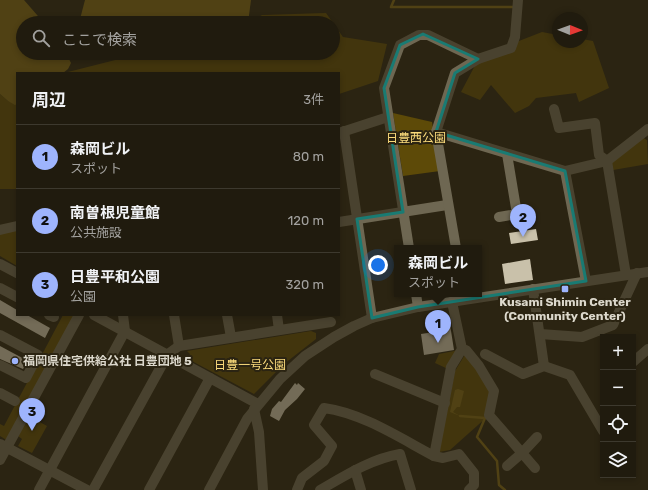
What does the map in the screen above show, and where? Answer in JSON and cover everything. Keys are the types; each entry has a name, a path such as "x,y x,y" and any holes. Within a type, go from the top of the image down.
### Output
{"street":[{"path":"455,245 447,205 436,132 455,73 478,59 511,48 515,37 518,0"},
{"path":"408,245 384,88 400,45 419,35 428,35 478,59"},
{"path":"554,109 559,128 595,123 599,155 607,161 626,275"},
{"path":"372,318 342,132 388,117"},
{"path":"436,132 565,171 607,161 648,129"},
{"path":"499,217 517,214 507,154"},
{"path":"565,171 586,281"},
{"path":"340,222 447,205"},
{"path":"0,230 16,226"},
{"path":"0,264 16,272"},
{"path":"482,295 648,272"},
{"path":"540,334 582,337 613,325 637,273"},
{"path":"0,288 16,296"},
{"path":"533,289 544,366"},
{"path":"416,297 418,307"},
{"path":"213,488 256,407 288,371 334,337 372,318 418,307 452,302 466,297"},
{"path":"434,456 451,367 462,349 452,302"},
{"path":"0,460 4,446 78,316"},
{"path":"96,316 168,354 256,407"},
{"path":"39,490 125,331 123,316"},
{"path":"174,316 179,346"},
{"path":"227,316 231,337"},
{"path":"277,316 279,330"},
{"path":"93,490 168,354 179,346 279,330 330,318 334,337"},
{"path":"0,335 38,355 26,378 0,365"},
{"path":"462,349 466,350 479,366 494,391 488,415 535,468"},
{"path":"636,359 648,349"},
{"path":"485,354 523,374 544,366 570,375 600,426"},
{"path":"375,374 445,403"},
{"path":"149,490 210,378"},
{"path":"0,393 15,400"},
{"path":"256,407 263,490"},
{"path":"297,490 302,478 324,461 332,446 314,425 324,408 362,420 434,456 443,458 459,454 474,473 474,485 469,490"},
{"path":"396,436 396,445 411,490"},
{"path":"507,466 537,437"},
{"path":"4,446 87,490"},
{"path":"320,490 355,470 384,456 400,454"},
{"path":"355,470 361,490"}],"highlighted area":[{"path":"423,34 478,59 455,73 436,132 565,171 586,281 418,307 372,318 357,219 403,212 384,88 400,45"}],"green space":[{"path":"326,13 328,16 260,16"},
{"path":"542,32 552,34 552,48 588,48 588,40 593,41 609,88 579,102 576,93 536,98 529,106 515,113 491,85 480,100 461,92 480,56"},
{"path":"340,33 343,37 387,44 378,81 340,94 340,72 68,72 115,60 340,60"},
{"path":"0,94 8,101 16,104 16,189 0,189"},
{"name":"日豊西公園","path":"393,113 432,122 440,171 403,176"},
{"path":"642,137 647,140 648,164 613,170 611,160"},
{"path":"16,230 16,265 0,256 0,232"},
{"path":"62,316 74,316 8,441 0,436 0,424 4,426"},
{"name":"日豊一号公園","path":"311,331 316,333 316,339 284,364 254,394 188,359 190,354 187,351"},
{"path":"459,350 448,369 435,363 439,354"},
{"path":"466,353 492,390 487,417 450,450 439,452 455,371"},
{"path":"29,416 47,426 32,453 18,446 22,439 18,436"}],"shaded area":[{"path":"0,0 24,0 38,16 16,16 16,60 70,60 71,63 68,69 64,72 16,72 15,105 0,94"},
{"path":"85,0 251,0 249,16 81,16"},
{"path":"458,389 464,391 460,407 457,407 453,412 460,416 450,412 455,390"}],"building":[{"path":"536,229 538,240 511,244 509,233"},
{"path":"530,259 533,280 505,284 502,264"},
{"path":"0,300 16,309 16,316 29,316 50,328 45,338 0,313"},
{"path":"449,318 454,350 424,355 421,334 434,332 432,321"},
{"name":"福岡県住宅供給公社 日豊団地 5","path":"0,346 28,361 23,369 0,359"},
{"path":"295,383 297,385 298,383 305,389 285,410 279,421 270,416 272,409 279,401 281,402"}],"waterway":[{"path":"394,0 391,7 514,7"},
{"path":"460,416 485,418 477,437 497,461 499,485 505,490"}],"place":[{"name":"南曽根児童館","path":"523,237"},
{"name":"Kusami Shimin Center (Community Center)","path":"565,289"},
{"name":"森岡ビル","path":"438,343"},
{"name":"福岡県住宅供給公社 日豊団地 5","path":"15,361"},
{"name":"日豊平和公園","path":"32,431"}]}
